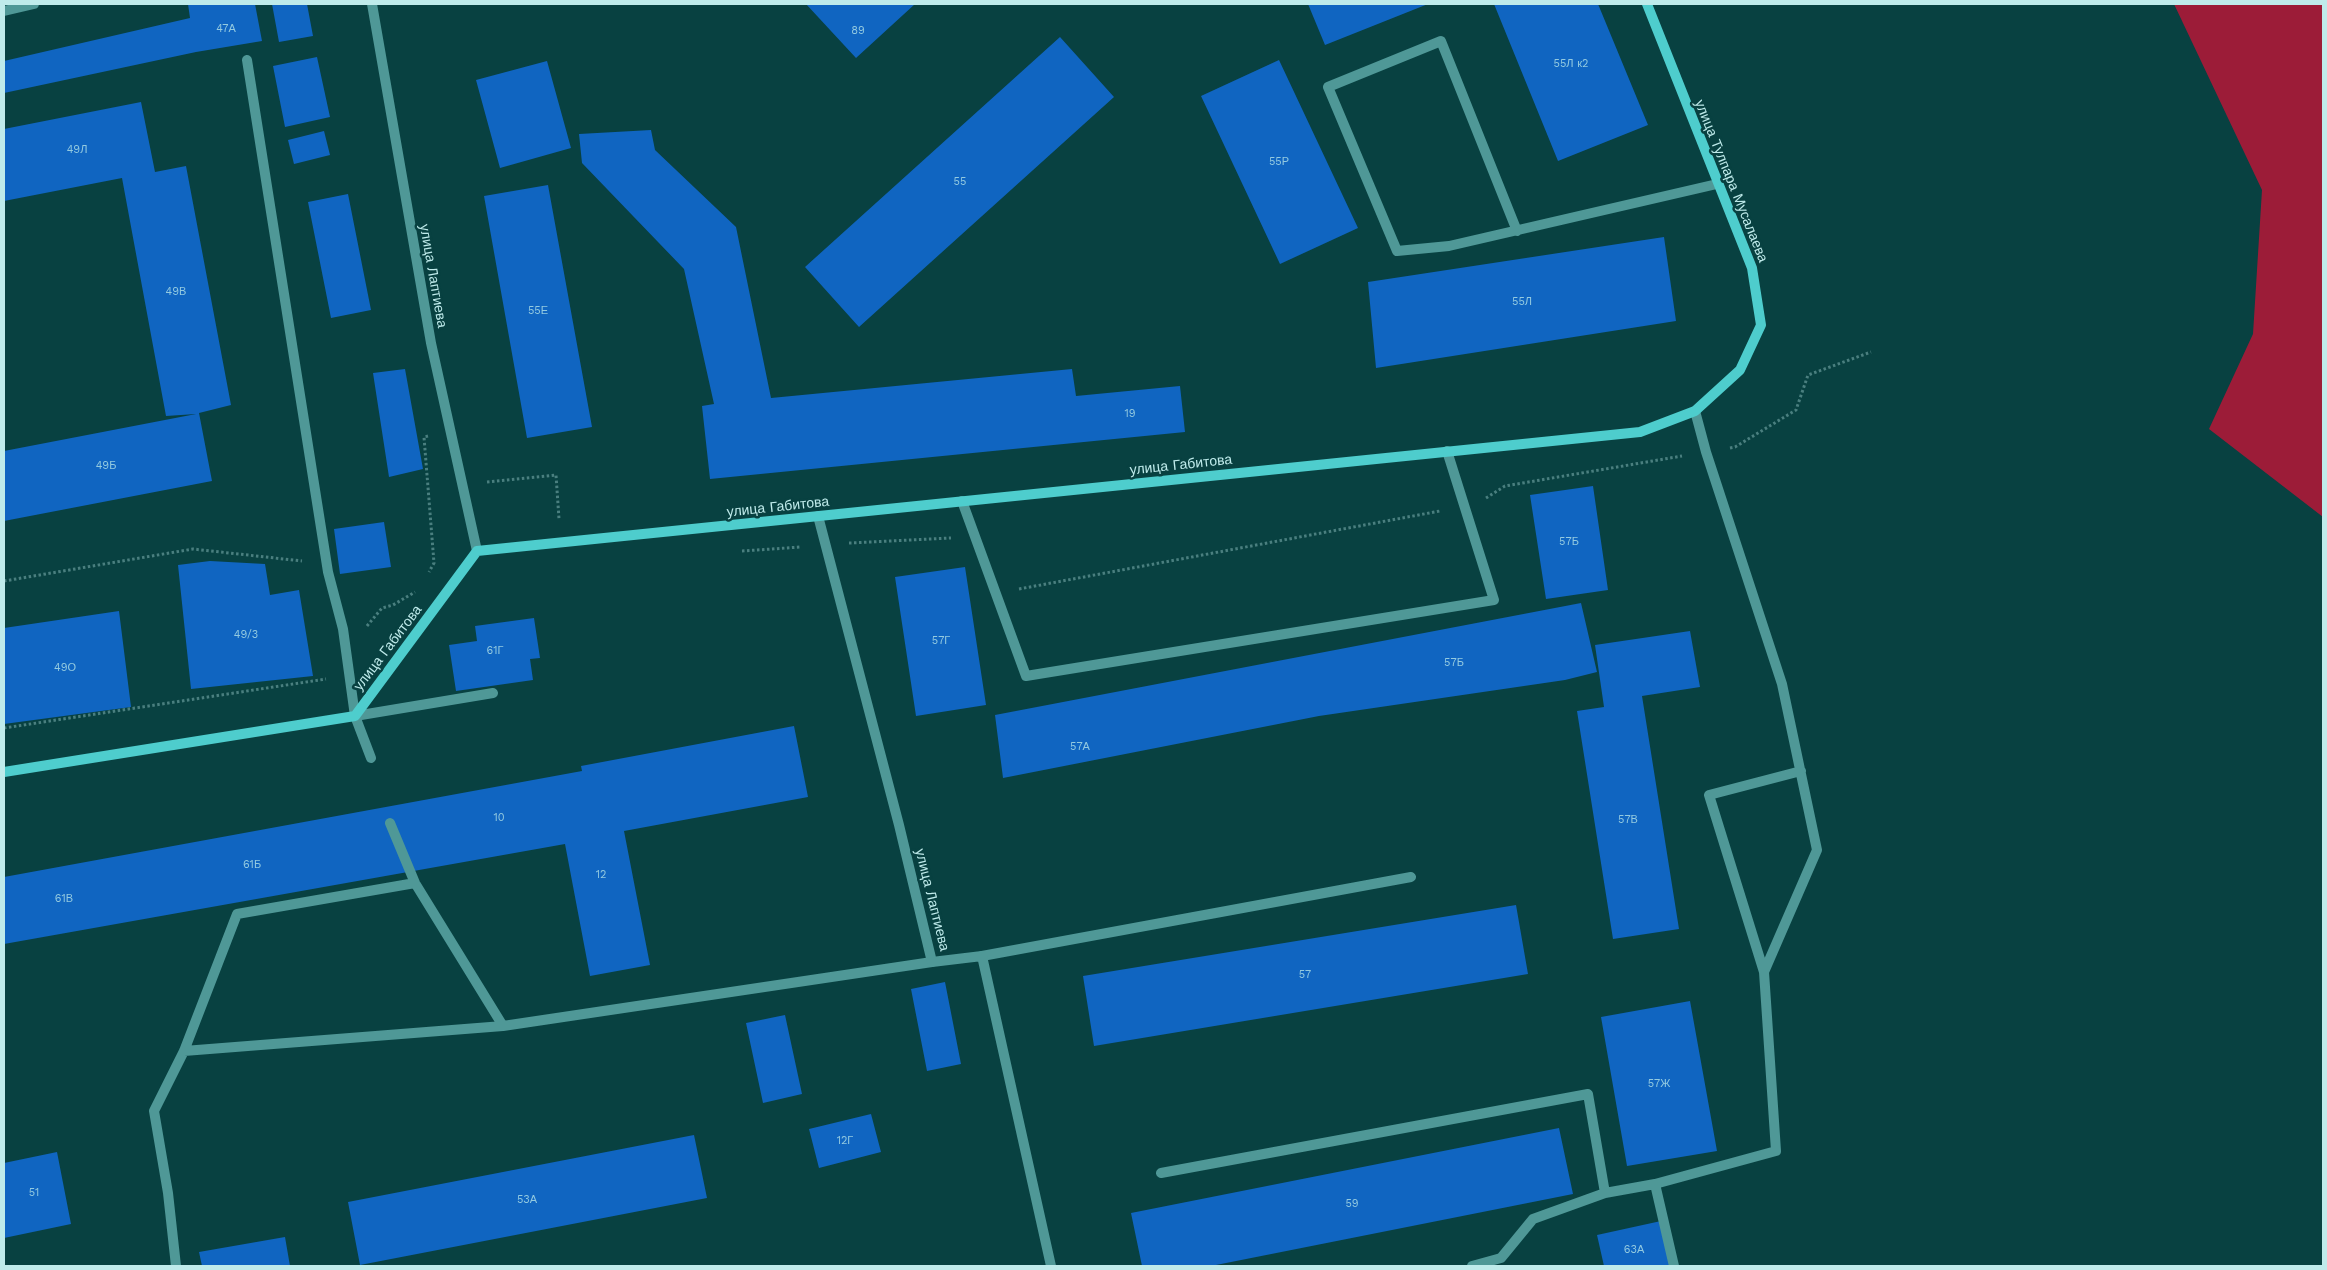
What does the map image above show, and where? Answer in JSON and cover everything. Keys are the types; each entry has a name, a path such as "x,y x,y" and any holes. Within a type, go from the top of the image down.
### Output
{"street":[{"path":"4,11 34,4"},
{"name":"улица Лаптиева","path":"372,4 431,344 477,552"},
{"name":"улица Тулпара Мусалаева","path":"1640,432 1696,412 1740,370 1761,325 1752,268 1647,4"},
{"path":"1517,230 1441,41 1328,87 1397,251 1449,246 1717,184"},
{"path":"247,60 327,564 343,629 355,716 370,758"},
{"path":"1696,412 1706,452 1782,684 1817,850 1764,972"},
{"name":"улица Габитова","path":"355,716 477,552 1640,432"},
{"path":"962,501 1026,676 1494,600 1446,452"},
{"name":"улица Лаптиева","path":"818,516 900,825 932,962 982,956 1411,877"},
{"path":"4,772 493,693"},
{"path":"1472,1266 1501,1258 1533,1220 1605,1193 1654,1184 1776,1151 1764,972 1709,795 1801,771"},
{"path":"390,823 415,883 503,1026"},
{"path":"176,1266 168,1193 154,1111 184,1052 237,914 415,883"},
{"path":"982,956 1051,1266"},
{"path":"184,1052 503,1026 932,962"},
{"path":"1161,1173 1588,1094 1605,1193"},
{"path":"1654,1184 1674,1266"}],"path":[{"path":"996,594 1476,505 1505,486 1735,447 1796,410 1808,375 1871,352"},
{"path":"427,575 434,563 424,437 452,433"},
{"path":"484,482 556,475 561,543"},
{"path":"738,551 956,538"},
{"path":"4,581 193,549 327,564"},
{"path":"4,728 325,680 382,608 394,605 415,592 419,587"}],"shaded area":[{"path":"2174,4 2323,4 2323,517 2209,429 2253,334 2262,190"}],"building":[{"path":"188,4 255,4 262,41 196,52 4,93 4,61 190,18"},
{"path":"272,4 307,4 313,36 279,42"},
{"path":"806,4 915,4 856,58"},
{"path":"1308,4 1428,4 1325,45"},
{"path":"1494,4 1598,4 1648,125 1558,161"},
{"path":"1060,37 1114,97 859,327 805,267"},
{"path":"317,57 330,117 285,127 273,66"},
{"path":"1279,60 1358,228 1280,264 1201,96"},
{"path":"547,61 571,148 500,168 476,80"},
{"path":"141,102 155,172 186,166 231,405 199,413 212,481 4,521 4,451 196,414 166,416 122,178 4,201 4,129"},
{"path":"651,130 655,150 736,227 771,398 1072,369 1076,396 1180,386 1185,432 710,479 702,406 714,404 684,269 582,163 579,134"},
{"path":"324,131 330,155 294,164 288,140"},
{"path":"548,185 592,427 527,438 484,196"},
{"path":"348,194 371,310 331,318 308,202"},
{"path":"1664,237 1676,321 1376,368 1368,282"},
{"path":"405,369 423,469 389,477 373,373"},
{"path":"1593,486 1608,590 1546,599 1530,495"},
{"path":"384,522 391,567 340,574 334,529"},
{"path":"210,561 265,564 270,595 299,590 313,676 191,689 178,565"},
{"path":"965,567 986,705 916,716 895,577"},
{"path":"1581,603 1597,672 1565,680 1319,716 1003,778 995,715"},
{"path":"119,611 131,707 4,724 4,628"},
{"path":"534,618 540,658 530,659 533,680 456,691 449,645 477,641 475,626"},
{"path":"1690,631 1700,687 1642,696 1679,929 1613,939 1577,711 1604,707 1595,645"},
{"path":"794,726 808,797 624,831 650,965 590,976 565,844 4,944 4,877 582,771 581,766"},
{"path":"1516,905 1528,974 1094,1046 1083,976"},
{"path":"945,982 961,1064 927,1071 911,989"},
{"path":"1690,1001 1717,1151 1627,1166 1601,1017"},
{"path":"785,1015 802,1094 763,1103 746,1023"},
{"path":"871,1114 881,1152 819,1168 809,1129"},
{"path":"1559,1128 1573,1194 1211,1266 1142,1266 1131,1213"},
{"path":"694,1135 707,1198 360,1265 348,1202"},
{"path":"57,1152 71,1224 4,1238 4,1163"},
{"path":"1661,1221 1671,1266 1604,1266 1597,1235"},
{"path":"285,1237 290,1266 202,1266 199,1252"}]}
